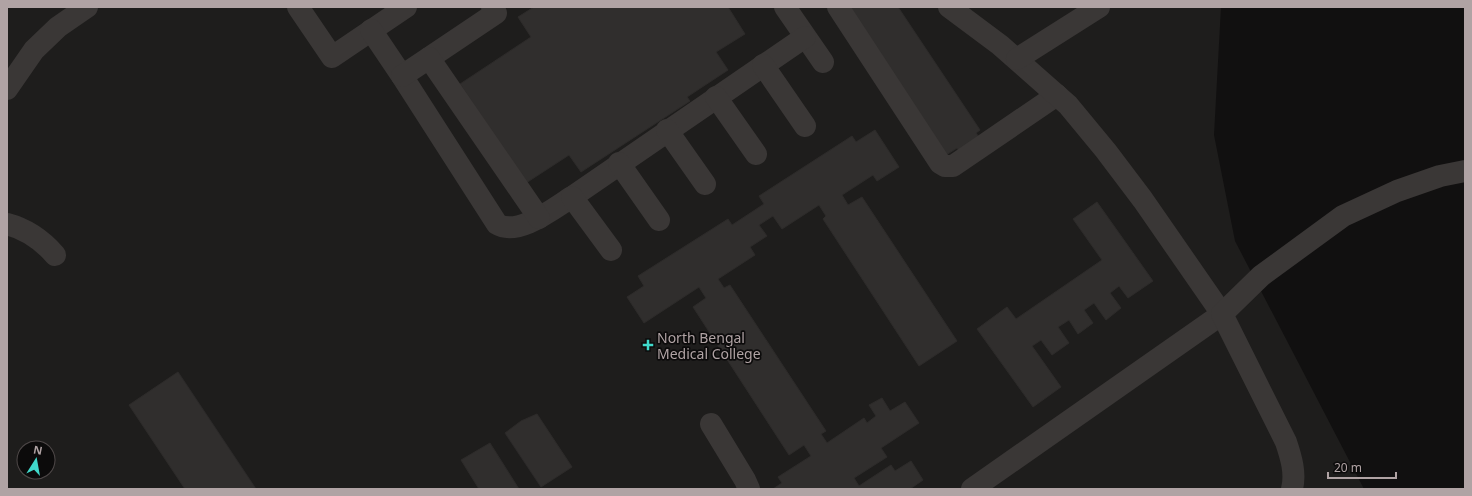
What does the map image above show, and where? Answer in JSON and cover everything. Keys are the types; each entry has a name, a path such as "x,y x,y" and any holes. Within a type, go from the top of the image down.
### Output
{"lane":[{"path":"7,89 34,50 58,27 86,7"},
{"path":"298,7 332,57 406,7"},
{"path":"402,76 496,13 492,7"},
{"path":"785,7 804,37 823,62"},
{"path":"838,7 940,163 945,166 953,166 1057,95"},
{"path":"949,7 1000,44 1068,105 1106,151 1143,200 1222,314 1286,442 1292,466 1292,489"},
{"path":"1017,59 1099,7"},
{"path":"371,30 497,224 502,227 517,227 528,224 539,218 572,197 619,163 804,37"},
{"path":"429,58 539,218"},
{"path":"763,65 805,126"},
{"path":"716,97 756,154"},
{"path":"668,130 705,184"},
{"path":"619,163 659,220"},
{"path":"972,489 1222,314 1261,276 1343,216 1396,191 1440,176 1465,171"},
{"path":"572,197 611,250"},
{"path":"7,224 30,233 48,247 55,255"},
{"path":"711,424 749,489"}],"shaded area":[{"name":"North Bengal Medical College","path":"7,7 1221,7 1214,135 1235,241 1364,489 7,489"}],"building":[{"path":"534,7 728,7 745,34 716,52 728,70 687,97 690,101 581,172 569,155 526,183 460,84 531,37 518,17"},
{"path":"847,7 898,7 980,130 976,133 981,140 961,154 957,148 946,155"},
{"path":"875,130 899,167 877,181 873,175 842,195 848,205 862,197 957,341 919,366 823,219 826,216 819,205 782,229 773,216 759,225 767,236 750,247 755,255 718,279 724,288 730,285 826,431 821,434 827,443 864,418 867,423 876,416 869,405 882,398 890,411 905,402 919,423 881,448 887,457 854,478 859,486 891,465 895,471 911,461 923,480 910,489 773,489 782,483 778,477 811,456 804,445 789,455 693,307 706,298 699,287 644,323 627,297 644,286 638,276 728,219 732,225 764,204 759,196 852,136 856,142"},
{"path":"1097,202 1153,281 1128,298 1119,286 1110,293 1121,308 1106,320 1094,303 1084,310 1093,323 1078,334 1069,320 1058,327 1069,343 1052,355 1041,340 1032,346 1061,387 1033,407 977,329 1007,307 1016,319 1102,260 1073,219"},
{"path":"178,372 256,489 185,489 129,405"},
{"path":"537,414 572,467 541,487 505,433 521,421"},
{"path":"490,443 519,489 479,489 461,460"}],"place":[{"name":"North Bengal Medical College","path":"648,345"}]}
